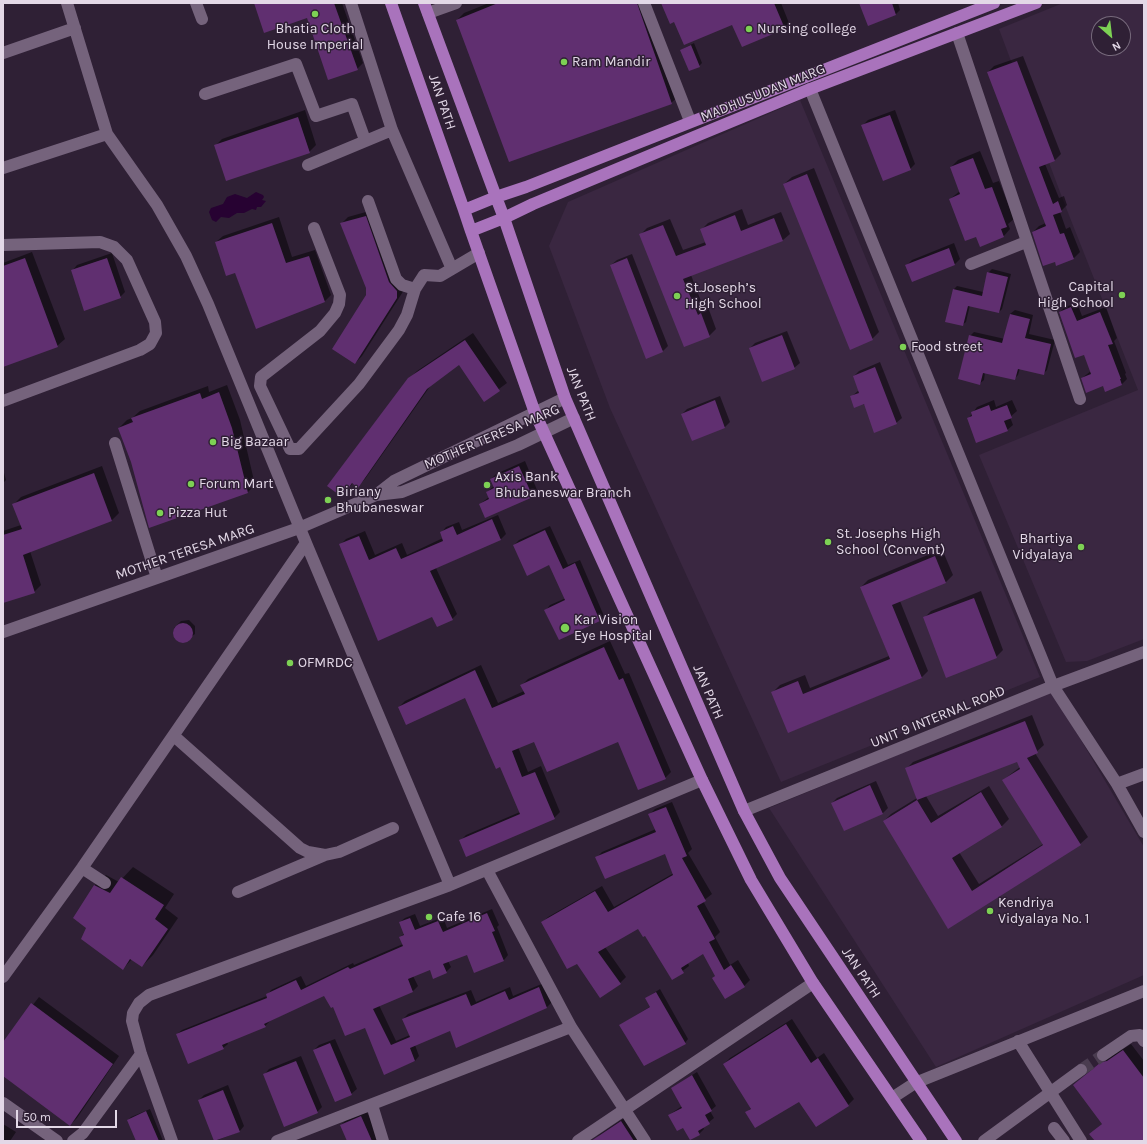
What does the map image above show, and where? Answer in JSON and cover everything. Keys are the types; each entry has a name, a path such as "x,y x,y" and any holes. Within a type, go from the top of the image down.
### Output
{"main road":[{"name":"JAN PATH","path":"392,3 471,232"},
{"name":"MADHUSUDAN MARG","path":"471,232 533,204 810,89 886,62 1036,3"},
{"name":"MADHUSUDAN MARG","path":"464,210 526,187 988,4"},
{"name":"JAN PATH","path":"426,8 504,218 565,398 744,811 780,878 915,1082 956,1141"},
{"path":"471,232 535,413 545,432 702,780 751,880 813,983 921,1141"}],"street":[{"path":"67,3 107,134 158,204 186,256 208,304 299,528 450,885"},
{"path":"196,3 202,19"},
{"path":"351,3 392,130 452,268"},
{"path":"426,8 456,3"},
{"path":"644,3 690,121"},
{"path":"3,53 75,28"},
{"path":"957,33 1080,399"},
{"path":"205,94 296,64 316,116 352,104 365,140"},
{"path":"810,89 1053,686 1116,784 1144,832"},
{"path":"308,165 392,130"},
{"path":"3,168 107,134"},
{"path":"368,201 396,279 402,285 415,289"},
{"path":"314,228 340,295 339,304 335,313 320,331 261,377 260,386 290,449 299,449 360,384 399,330 407,315 415,289 424,276 440,276 479,253"},
{"path":"3,245 100,242 114,247 127,260 155,322 156,333 150,344 140,350 3,400"},
{"path":"971,264 1026,242"},
{"name":"MOTHER TERESA MARG","path":"3,632 299,528 376,495 394,481 565,398"},
{"name":"MOTHER TERESA MARG","path":"376,495 402,492 545,432 574,418"},
{"path":"116,443 157,578"},
{"path":"3,977 82,868 306,543"},
{"name":"UNIT 9 INTERNAL ROAD","path":"744,811 1053,686 1144,652"},
{"path":"174,736 300,848 308,852 325,855"},
{"path":"1116,784 1144,774"},
{"path":"172,1141 141,1054 132,1021 132,1017 139,1003 149,995 450,885 702,780"},
{"path":"238,892 325,855 339,852 393,828"},
{"path":"82,868 105,883"},
{"path":"487,870 572,1028 645,1141"},
{"path":"578,1141 813,983"},
{"path":"892,1098 915,1082 1144,991"},
{"path":"277,1141 572,1028"},
{"path":"1103,1055 1131,1036 1140,1035 1144,1040"},
{"path":"1018,1041 1081,1141"},
{"path":"73,1141 83,1133 141,1054"},
{"path":"984,1141 1081,1070"},
{"path":"3,1103 57,1141"},
{"path":"372,1105 383,1141"}],"shaded area":[{"path":"1063,3 1144,3 1144,639 1087,661 1066,662 979,455 1138,390 1063,200 999,29"},
{"name":"St. Josephs High School (Convent)","path":"800,100 1040,677 781,782 610,408 549,246 568,202"},
{"path":"256,192 263,195 264,197 262,200 266,201 261,207 257,207 256,210 252,209 244,213 237,213 229,218 221,217 216,222 212,220 209,212 211,208 223,204 227,197 235,194 247,198"},
{"name":"Kendriya Vidyalaya No. 1","path":"1052,691 1144,847 1144,975 936,1067 769,808"}],"building":[{"path":"254,3 334,3 358,70 328,80 307,18 264,33"},
{"name":"Ram Mandir","path":"498,3 637,3 672,104 509,162 456,20"},
{"path":"661,3 774,3 785,29 742,47 732,25 684,45 674,22 670,24"},
{"path":"859,3 892,3 896,15 868,26"},
{"path":"691,45 700,67 689,71 680,50"},
{"path":"1017,61 1055,161 1039,167 1053,204 1058,201 1062,212 1053,215 1060,234 1064,233 1074,259 1056,266 1055,262 1043,266 1032,232 1046,226 987,72"},
{"path":"890,115 911,170 883,181 861,125"},
{"path":"298,117 310,153 226,181 214,145"},
{"path":"973,158 985,189 992,187 1007,227 1001,229 1004,237 980,247 976,237 965,241 949,199 960,194 950,167"},
{"path":"807,174 873,340 850,350 783,184"},
{"name":"St.Joseph’s High School","path":"735,215 741,231 774,218 783,241 683,279 698,315 701,313 710,337 684,347 639,234 663,225 676,256 706,245 700,229"},
{"path":"366,216 389,282 397,291 397,298 355,364 332,349 366,295 366,288 340,223"},
{"path":"272,223 286,263 309,256 325,302 256,329 235,273 226,276 215,242"},
{"path":"949,248 955,265 912,282 905,265"},
{"path":"25,258 58,347 3,367 3,266"},
{"path":"107,258 121,298 84,311 71,270"},
{"path":"627,258 663,352 646,359 610,265"},
{"path":"987,272 1008,277 999,313 968,306 963,326 945,322 953,289 982,296"},
{"path":"1071,307 1077,321 1100,312 1113,344 1108,345 1122,385 1105,392 1103,386 1086,393 1081,378 1091,374 1084,355 1075,358 1059,312"},
{"path":"1010,314 1030,319 1025,338 1051,344 1044,375 1018,369 1015,380 983,373 980,385 958,379 969,335 1002,343"},
{"path":"782,335 795,369 762,382 749,348"},
{"path":"465,340 500,391 484,402 459,365 427,389 358,488 352,483 342,497 327,486 408,378"},
{"path":"875,367 897,424 874,433 864,404 854,408 850,396 859,393 853,376"},
{"path":"219,392 232,428 248,493 149,528 131,462 118,428 133,422 131,418 200,393 202,399"},
{"path":"715,400 725,428 692,441 681,414"},
{"path":"989,405 991,411 1007,405 1012,418 1004,421 1008,431 976,443 967,418 972,416 971,412"},
{"path":"519,466 533,497 485,518 479,504 489,499 486,492 494,488 490,479"},
{"path":"94,473 112,521 23,555 35,593 3,603 3,535 22,529 12,504"},
{"path":"492,519 501,540 430,571 453,620 437,627 432,617 378,641 339,544 359,536 369,560 396,548 401,559 443,541 440,532 453,526 457,535"},
{"path":"545,530 563,569 575,563 600,621 559,640 544,610 565,600 549,565 527,576 513,545"},
{"path":"935,556 946,583 892,605 922,678 788,733 771,692 798,681 803,694 890,659 860,587"},
{"path":"974,598 997,658 946,678 923,617"},
{"path":"179,623 187,623 193,629 193,637 187,643 179,643 173,637 173,629"},
{"path":"604,647 619,680 623,678 666,779 638,790 618,742 547,772 534,742 512,751 522,777 535,772 555,819 466,857 459,840 520,814 500,767 496,769 465,698 406,725 398,707 475,670 492,708 525,694 520,685"},
{"path":"1025,721 1038,753 1027,758 1081,845 948,929 883,821 917,800 905,768","holes":["1017,762 1020,769 1002,780 1043,845 972,891 952,858 1002,827 981,792 931,823 917,800"]},
{"path":"870,785 883,814 844,831 831,803"},
{"path":"666,807 687,856 682,858 706,901 697,906 715,939 709,942 724,970 731,965 745,987 725,999 712,978 715,976 703,954 681,968 684,973 672,980 645,936 643,937 638,929 598,952 621,984 600,998 577,964 567,969 541,922 595,891 608,912 673,875 665,854 605,879 595,857 656,832 648,814"},
{"path":"121,877 164,905 155,919 168,929 142,967 130,959 123,970 81,939 86,928 73,918 94,885 110,893"},
{"path":"487,913 495,931 492,932 504,961 474,973 467,955 443,964 447,973 433,979 430,970 408,979 413,992 373,1009 391,1045 410,1037 402,1019 466,994 471,1006 505,991 509,1000 539,987 547,1008 456,1048 450,1031 410,1048 415,1061 384,1075 365,1028 345,1036 333,1007 331,1008 324,996 264,1024 266,1027 222,1045 224,1049 188,1064 176,1034 267,998 266,994 296,980 301,990 348,967 350,969 403,946 399,937 404,935 399,922 410,918 415,930 438,921 443,932"},
{"path":"656,992 686,1044 644,1066 619,1025 650,1007 645,998"},
{"path":"31,1003 113,1064 70,1126 3,1076 3,1042"},
{"path":"786,1024 811,1063 818,1058 849,1106 816,1127 799,1102 755,1128 745,1112 751,1109 723,1064"},
{"path":"330,1043 352,1095 335,1102 313,1050"},
{"path":"1123,1050 1144,1078 1144,1141 1095,1141 1089,1134 1102,1124 1073,1085 1101,1062 1107,1061"},
{"path":"296,1061 318,1113 284,1127 263,1074"},
{"path":"692,1075 712,1111 705,1115 710,1124 698,1131 700,1135 690,1140 683,1128 677,1131 668,1115 682,1108 671,1088"},
{"path":"223,1090 240,1132 214,1141 198,1100"},
{"path":"146,1111 159,1141 136,1141 127,1120"},
{"path":"361,1116 372,1141 347,1141 340,1125"},
{"path":"621,1121 634,1141 591,1141"}],"tunnel":[{"path":"1081,1070 1103,1055"}],"place":[{"name":"Bhatia Cloth House Imperial","path":"315,14"},
{"name":"Nursing college","path":"749,29"},
{"name":"Ram Mandir","path":"564,62"},
{"name":"Capital High School","path":"1122,295"},
{"name":"St.Joseph’s High School","path":"677,296"},
{"name":"Food street","path":"903,347"},
{"name":"Big Bazaar","path":"213,442"},
{"name":"Forum Mart","path":"191,484"},
{"name":"Axis Bank Bhubaneswar Branch","path":"487,485"},
{"name":"Biriany Bhubaneswar","path":"328,500"},
{"name":"Pizza Hut","path":"160,513"},
{"name":"St. Josephs High School (Convent)","path":"828,542"},
{"name":"Bhartiya Vidyalaya","path":"1081,547"},
{"name":"Kar Vision Eye Hospital","path":"565,628"},
{"name":"OFMRDC","path":"290,663"},
{"name":"Kendriya Vidyalaya No. 1","path":"990,911"},
{"name":"Cafe 16","path":"429,917"}]}
